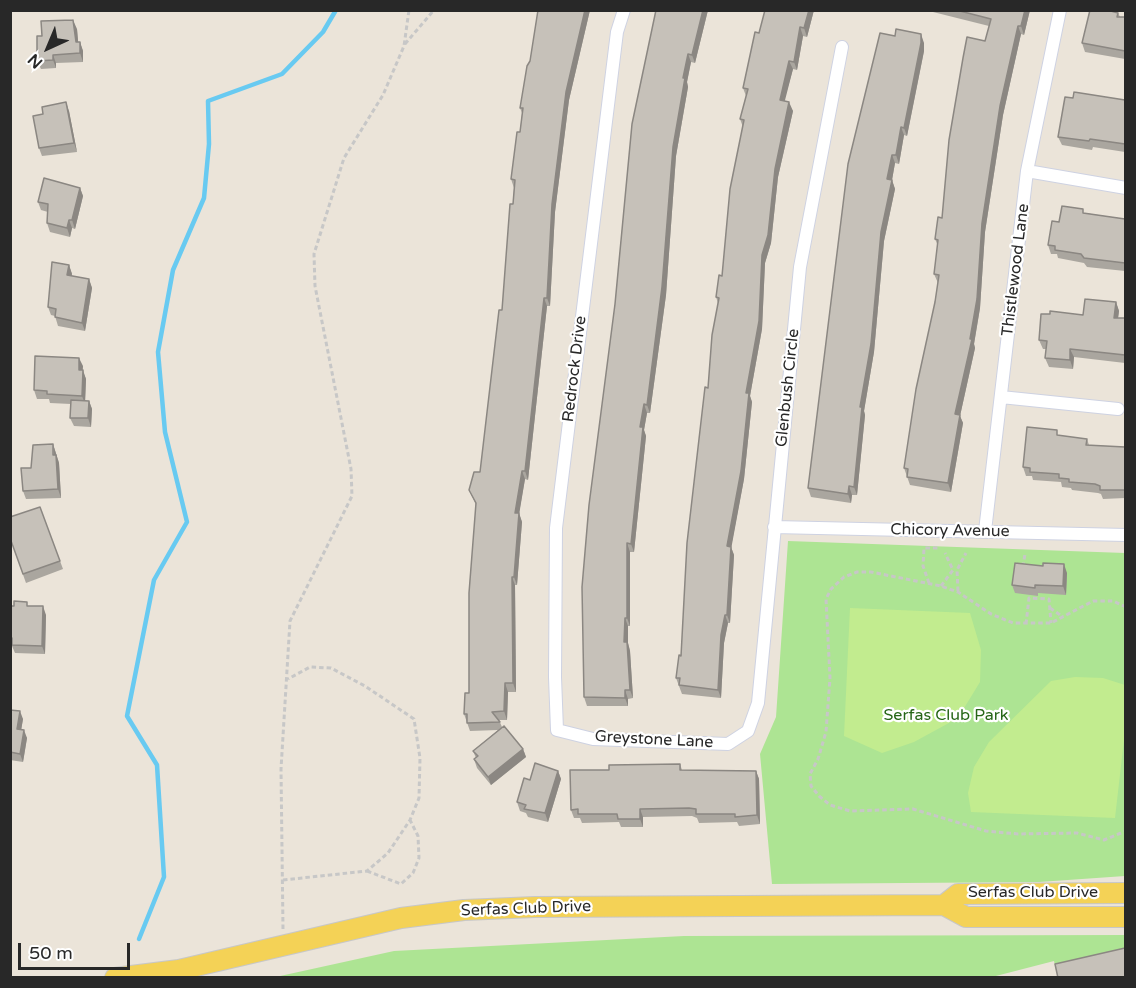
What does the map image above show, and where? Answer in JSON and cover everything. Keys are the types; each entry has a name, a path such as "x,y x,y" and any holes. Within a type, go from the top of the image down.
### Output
{"main road":[{"name":"Serfas Club Drive","path":"944,905 958,894 1125,893"},
{"name":"Serfas Club Drive","path":"115,978 179,970 401,918 464,910 546,907 944,905 966,917 1125,917"}],"street":[{"name":"Redrock Drive","path":"557,730 556,528 617,32 624,10"},
{"name":"Thistlewood Lane","path":"985,531 1027,171 1060,10"},
{"name":"Glenbush Circle","path":"748,731 758,703 800,267 843,47"},
{"path":"1027,171 1125,188"},
{"path":"1001,396 1118,409"},
{"name":"Chicory Avenue","path":"774,527 1125,535"},
{"name":"Greystone Lane","path":"557,730 593,739 728,744 748,731"}],"path":[{"path":"283,946 281,769 290,621 352,496 351,469 315,286 314,254 344,158 383,95 404,46 409,10"},
{"path":"404,46 434,10"},
{"path":"929,583 923,566 924,549 938,548"},
{"path":"945,553 955,570 958,592"},
{"path":"941,586 966,553"},
{"path":"1024,554 1023,568 1034,569"},
{"path":"1125,607 1113,601 1093,601 1051,623 1013,624 991,614 958,592 941,586 871,572 857,572 844,577 831,589 826,599 830,678 826,732 818,759 810,774 812,786 819,796 830,805 850,811 913,809 986,831 1077,833 1104,840 1125,831"},
{"path":"1041,599 1042,589"},
{"path":"1026,624 1029,598 1048,599 1051,623"},
{"path":"1050,608 1063,617"},
{"path":"288,679 310,667 331,668 365,686 414,719 420,758 419,798 410,820 388,853 367,871"},
{"path":"283,880 367,871 401,884 413,873 419,858 418,836 410,820"}],"green space":[{"name":"Serfas Club Park","path":"788,541 1125,553 1125,876 1039,882 772,884 760,754 776,717"},
{"path":"850,608 970,613 981,650 980,682 958,718 914,742 882,753 844,736"},
{"path":"1075,677 1103,678 1125,685 1125,731 1115,818 971,812 968,793 974,767 989,742 1051,681"},
{"path":"1125,935 1125,953 1056,970 1054,961 992,977 271,978 394,951 684,936"}],"building":[{"path":"538,10 585,10 566,92 552,204 547,298 544,298 525,471 522,471 515,513 519,513 514,577 512,577 513,683 505,683 504,711 492,712 500,722 467,723 467,714 464,714 465,693 469,693 469,593 476,503 469,490 474,472 480,472 499,310 502,310 510,204 513,204 515,180 511,179 517,132 520,132 523,108 520,108"},
{"path":"656,10 703,10 692,55 688,54 673,147 662,287 647,405 644,404 640,427 643,427 631,544 627,543 627,618 625,618 624,642 627,642 630,690 625,690 625,698 584,697 582,587 589,505 615,304 632,124"},
{"path":"765,10 809,10 804,28 800,27 794,62 789,61 780,100 789,102 775,169 768,235 762,255 759,321 746,393 749,393 741,471 727,546 731,547 727,615 725,615 721,635 718,690 679,685 680,678 676,678 679,655 681,656 687,543 705,387 708,388 712,335 719,298 716,297 719,275 722,276 730,189 744,120 740,119 748,89 743,88 755,32 759,33"},
{"path":"956,10 1025,10 1021,26 1018,26 1000,106 982,223 977,299 970,339 972,339 955,414 960,415 948,483 907,477 908,469 904,468 916,389 939,275 934,274 938,240 935,239 938,217 942,218 949,140 967,37 985,41 991,19"},
{"path":"1090,10 1107,10 1118,13 1117,17 1125,17 1125,51 1082,43"},
{"path":"73,20 76,42 80,42 80,53 53,55 53,60 37,61 37,36 42,36 41,21"},
{"path":"896,29 921,34 921,43 904,128 901,127 896,155 892,155 887,179 892,180 881,232 871,344 860,407 862,407 854,487 849,486 848,494 808,488 848,164 880,33 895,36"},
{"path":"1074,92 1125,100 1125,144 1058,137 1065,97 1073,98"},
{"path":"66,102 74,143 39,148 33,116 43,114 42,107"},
{"path":"44,178 80,188 72,220 69,220 67,228 47,223 48,204 38,202"},
{"path":"1062,206 1083,209 1083,213 1125,219 1125,263 1084,258 1081,254 1055,250 1055,246 1048,245 1052,221 1059,222"},
{"path":"52,262 69,265 67,275 89,279 82,323 55,317 56,309 48,307"},
{"path":"1085,299 1116,302 1114,318 1125,318 1125,355 1070,349 1070,360 1045,358 1047,341 1039,340 1041,314 1050,314 1050,311 1083,315"},
{"path":"35,356 79,358 79,370 83,370 82,396 47,394 47,391 34,390"},
{"path":"71,400 89,401 88,418 70,418"},
{"path":"1027,427 1057,430 1057,435 1087,439 1086,445 1125,447 1125,490 1100,490 1100,486 1095,484 1069,482 1069,479 1059,478 1059,474 1030,472 1030,468 1023,467"},
{"path":"53,444 58,489 23,491 21,468 31,468 33,445"},
{"path":"40,507 60,561 23,574 10,538 10,517"},
{"path":"1015,563 1043,566 1043,563 1064,564 1063,586 1035,585 1035,588 1012,585"},
{"path":"14,601 27,602 27,606 43,606 42,646 12,645 10,606 14,606"},
{"path":"10,710 20,711 17,729 24,730 20,754 10,752"},
{"path":"504,726 523,749 488,777 474,759 478,756 473,751"},
{"path":"535,763 558,771 545,813 524,809 526,805 517,802 524,778 530,780"},
{"path":"680,764 680,770 756,771 757,815 735,817 735,814 696,814 696,809 689,808 640,809 640,819 618,819 617,814 578,814 578,809 571,810 570,770 609,770 609,765"},
{"path":"1125,948 1125,978 1058,978 1055,964"}],"waterway":[{"path":"139,939 164,877 157,765 127,716 154,580 187,522 165,432 158,352 173,270 204,198 209,144 208,101 282,74 323,32 336,10"}]}
